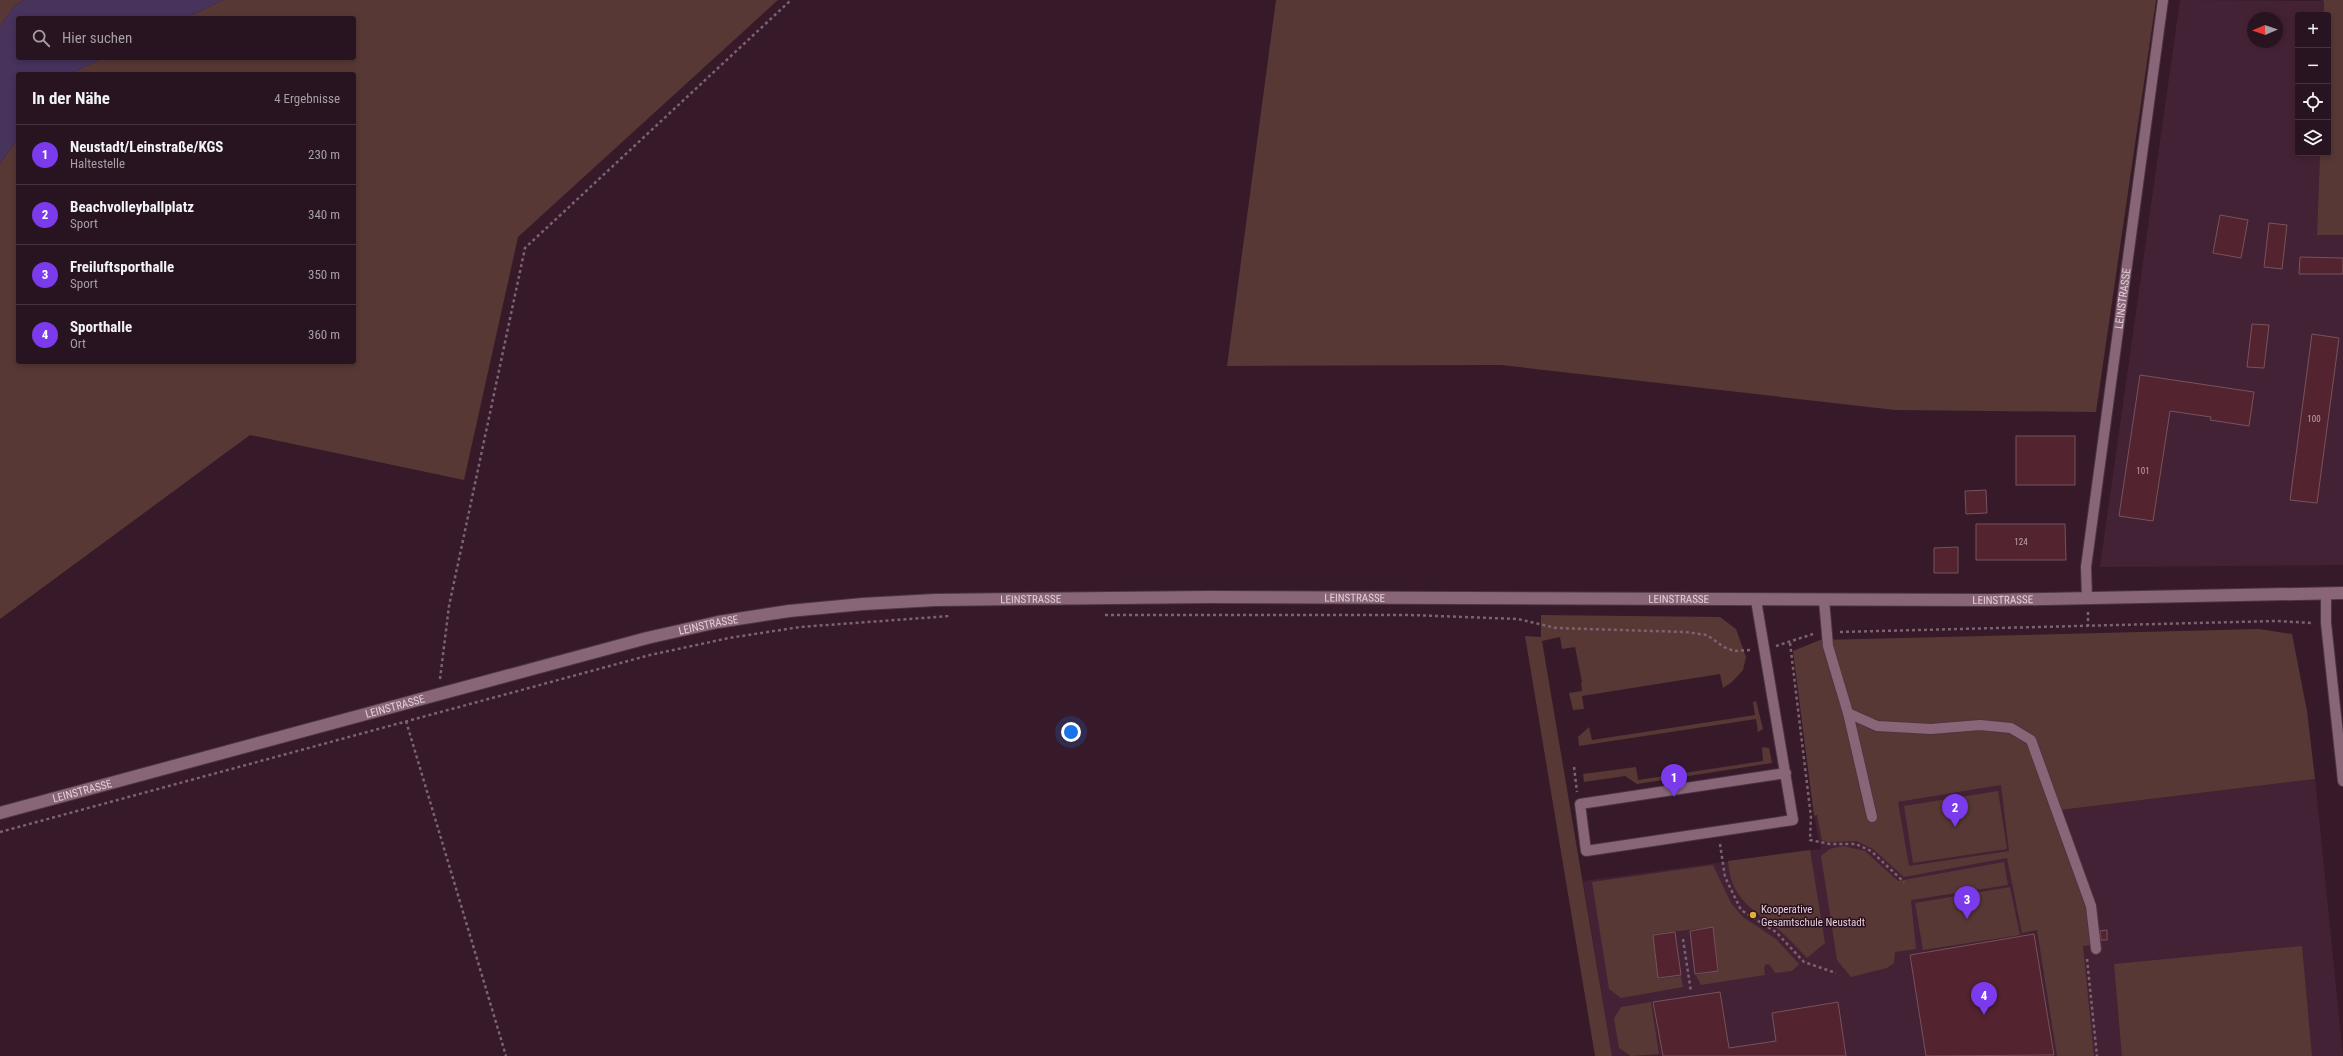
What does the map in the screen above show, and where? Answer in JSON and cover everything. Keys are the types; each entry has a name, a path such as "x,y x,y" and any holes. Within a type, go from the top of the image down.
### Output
{"main road":[{"name":"LEINSTRASSE","path":"0,813 647,638 704,625 790,612 863,604 935,600 1208,597 1824,600 2087,598 2343,593"}],"lane":[{"name":"LEINSTRASSE","path":"2087,598 2086,567 2163,0"},
{"path":"2326,593 2326,623 2343,781"},
{"path":"1756,600 1786,773 1793,820 1586,850 1580,804 1786,773"},
{"path":"1824,600 1828,646 1848,713 1872,817"},
{"path":"1848,713 1877,726 1930,729 1980,725 2011,728 2031,740 2090,906 2096,949"}],"path":[{"path":"438,694 449,606 525,248 791,0"},
{"path":"1101,615 1403,615 1518,619 1556,628 1685,632 1707,635 1734,652 1790,643 1805,636 1827,632 2276,621 2326,623"},
{"path":"0,832 650,654 729,638 800,627 953,616"},
{"path":"1790,643 1811,817 1810,840 1830,844 1856,844 1871,851 1904,882"},
{"path":"403,703 406,721 506,1056"},
{"path":"1574,768 1576,783"},
{"path":"1718,832 1725,877 1741,910 1776,932 1804,962 1836,973"},
{"path":"1683,939 1691,992"},
{"path":"2096,949 2086,950 2097,1056"}],"shaded area":[{"path":"0,0 24,0 15,5 0,26"},
{"path":"24,0 223,0 190,16 16,16 16,60 99,60 74,72 16,72 16,142 0,163 0,26 15,5"},
{"path":"223,0 778,0 518,237 464,480 250,435 0,619 0,163 16,142 16,364 356,364 356,72 74,72 99,60 356,60 356,16 190,16"},
{"path":"1276,0 2156,0 2096,412 1895,410 1501,365 1227,366"},
{"path":"2180,0 2324,1 2324,12 2295,12 2295,156 2320,156 2317,235 2343,235 2343,565 2100,567"},
{"path":"2321,0 2343,0 2343,235 2317,235 2320,156 2331,156 2331,12 2324,12 2324,1"},
{"path":"1541,615 1720,617 1736,629 1746,657 1743,670 1732,682 1723,688 1720,674 1582,696 1584,709 1573,710 1569,693 1582,691 1582,682 1575,647 1562,649 1560,637 1542,641 1612,1056 1595,1056 1525,636 1541,637"},
{"path":"2259,629 2292,634 2307,711 2315,779 2052,811 2086,909 2090,945 2083,946 2094,1056 2057,1056 2037,930 2022,933 2007,858 1904,877 1873,849 1857,841 1827,842 1822,840 1817,815 1814,816 1793,651 1820,640","holes":["2001,785 2009,851 1909,866 1898,802"]},
{"path":"1756,701 1763,729 1758,732 1756,719 1579,746 1578,737 1589,727 1592,740 1755,715 1753,702"},
{"path":"1762,747 1769,748 1772,763 1637,784 1625,776 1584,782 1583,774 1636,767 1638,780 1763,761"},
{"name":"Kooperative Gesamtschule Neustadt","path":"2315,779 2343,1056 2047,1056 2054,1055 2034,934 1910,955 1926,1056 1846,1056 1838,1002 1772,1013 1776,1041 1729,1048 1720,992 1654,1002 1663,1056 1612,1056 1583,881 1821,849 1814,816 2001,785 2052,811","holes":["1713,928 1718,971 1696,974 1690,931","1675,932 1678,953 1681,975 1653,935"]},
{"path":"1998,791 2007,849 1913,863 1904,806"},
{"path":"1843,846 1865,851 1898,881 2004,862 2008,885 1911,900 1916,949 1895,952 1894,963 1887,968 1851,977 1837,960 1821,856 1830,849"},
{"path":"1810,850 1825,943 1807,958 1788,938 1753,910 1739,895 1730,875 1728,861"},
{"path":"1713,865 1731,903 1743,917 1776,939 1799,964 1792,971 1775,973 1770,965 1766,964 1764,968 1765,975 1701,985 1696,975 1719,971 1713,927 1653,934 1658,979 1681,976 1683,987 1621,998 1609,989 1592,882"},
{"path":"2010,887 2020,935 1923,950 1915,903"},
{"path":"2302,946 2312,1056 2122,1056 2114,964"},
{"path":"1651,1002 1659,1054 1631,1056 1619,1048 1614,1018 1621,1007"}],"building":[{"path":"2220,215 2248,220 2241,258 2213,253"},
{"path":"2269,223 2287,225 2282,269 2264,267"},
{"path":"2300,257 2343,258 2343,274 2299,274"},
{"path":"2252,324 2269,325 2264,368 2247,367"},
{"path":"2312,334 2339,338 2317,503 2290,500"},
{"path":"2140,375 2254,392 2249,426 2210,420 2211,417 2170,411 2153,521 2119,516"},
{"path":"2016,436 2075,436 2075,485 2016,485"},
{"path":"1986,490 1987,513 1966,514 1965,491"},
{"path":"1976,524 2065,524 2066,560 1976,560"},
{"path":"1958,547 1958,573 1934,573 1934,548"},
{"path":"1713,927 1718,971 1695,974 1690,931"},
{"path":"2107,930 2107,940 2101,940 2100,931"},
{"path":"1675,932 1681,975 1658,978 1653,935"},
{"path":"2034,934 2054,1055 1926,1056 1910,955"},
{"path":"1720,992 1729,1048 1776,1041 1772,1013 1838,1002 1846,1056 1663,1056 1653,1002"}],"place":[{"name":"Neustadt/Leinstraße/KGS","path":"1674,797"},
{"name":"Beachvolleyballplatz","path":"1955,827"},
{"name":"Kooperative Gesamtschule Neustadt","path":"1753,915"},
{"name":"Freiluftsporthalle","path":"1967,919"},
{"name":"Sporthalle","path":"1984,1015"}]}
